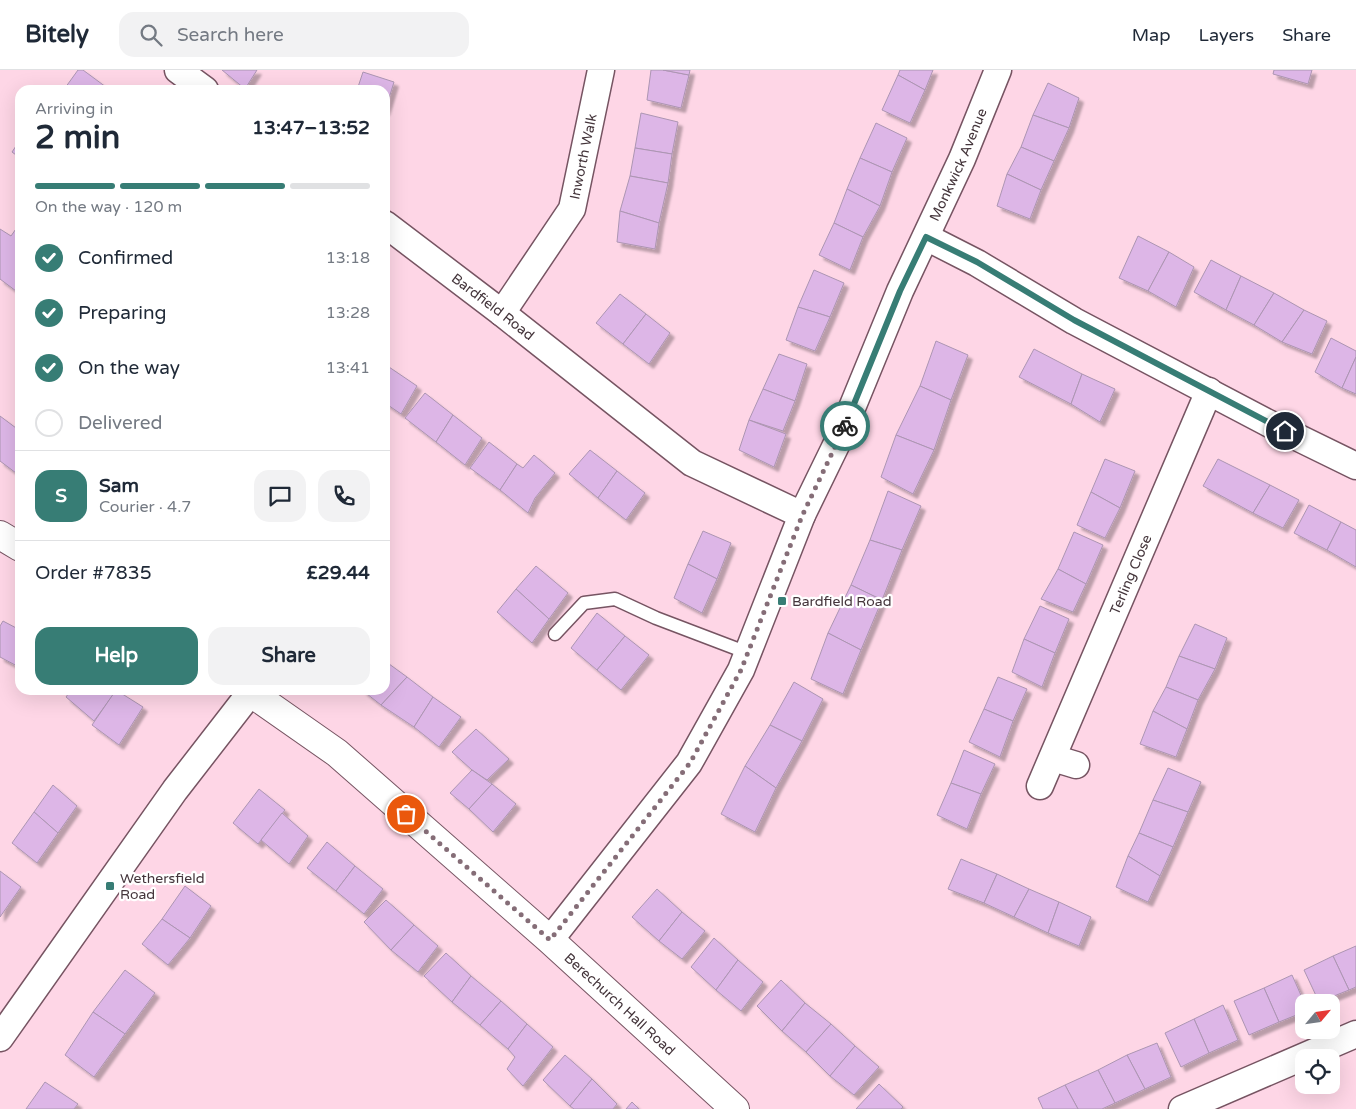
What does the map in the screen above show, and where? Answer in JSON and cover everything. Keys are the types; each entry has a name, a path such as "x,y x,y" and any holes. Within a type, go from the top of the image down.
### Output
{"street":[{"path":"178,70 198,85"},
{"name":"Inworth Walk","path":"502,313 572,209 601,70"},
{"name":"Monkwick Avenue","path":"550,940 690,763 741,670 802,516 840,437 900,291 962,159 998,70"},
{"name":"Bardfield Road","path":"390,228 502,313 692,463 802,516"},
{"path":"926,237 977,262 1074,320 1268,423 1356,466"},
{"name":"Terling Close","path":"1040,786 1064,762 1209,391"},
{"path":"0,535 15,544"},
{"path":"0,1038 175,790 246,695"},
{"name":"Berechurch Hall Road","path":"255,695 337,753 550,940 735,1109"},
{"path":"1182,1109 1356,1034"}],"lane":[{"path":"555,634 584,604 615,599 656,618 748,652"}],"building":[{"path":"78,70 83,70 103,85 67,85"},
{"path":"222,70 257,70 248,85 240,85"},
{"path":"651,70 663,70 689,75 681,108 647,100"},
{"path":"663,70 690,70 689,75"},
{"path":"900,70 933,70 925,90 898,75"},
{"path":"1274,70 1312,70 1308,84 1273,74"},
{"path":"363,72 394,82 390,95 390,85 359,85"},
{"path":"898,75 925,90 910,123 882,110"},
{"path":"1048,83 1079,98 1069,128 1033,115"},
{"path":"641,113 678,122 672,154 635,148"},
{"path":"1033,115 1069,128 1054,161 1021,147"},
{"path":"876,123 907,138 892,172 860,158"},
{"path":"1021,147 1054,161 1041,190 1007,174"},
{"path":"635,148 672,154 668,183 630,176"},
{"path":"860,158 892,172 880,206 847,189"},
{"path":"1007,174 1041,190 1030,219 997,206"},
{"path":"630,176 668,183 659,223 620,211"},
{"path":"847,189 880,206 863,237 834,223"},
{"path":"620,211 659,223 655,249 617,242"},
{"path":"834,223 863,237 850,270 819,255"},
{"path":"0,229 11,236 15,230 15,290 0,279"},
{"path":"1138,236 1169,252 1148,291 1119,278"},
{"path":"1169,252 1194,267 1176,307 1148,291"},
{"path":"1211,260 1241,276 1226,310 1194,292"},
{"path":"814,270 844,283 830,317 798,307"},
{"path":"1241,276 1274,293 1254,325 1226,310"},
{"path":"1274,293 1304,310 1282,342 1254,325"},
{"path":"620,294 646,314 623,344 596,323"},
{"path":"798,307 830,317 815,351 786,340"},
{"path":"1304,310 1327,321 1312,354 1282,342"},
{"path":"646,314 670,333 649,364 623,344"},
{"path":"1331,338 1356,351 1356,357 1342,388 1315,372"},
{"path":"936,341 968,355 951,400 920,386"},
{"path":"1034,349 1082,374 1071,404 1019,377"},
{"path":"779,354 807,364 795,401 763,389"},
{"path":"1356,357 1356,394 1342,388"},
{"path":"390,368 417,386 401,414 390,406"},
{"path":"1082,374 1115,389 1100,422 1071,404"},
{"path":"920,386 951,400 934,450 896,435"},
{"path":"763,389 795,401 783,431 749,420"},
{"path":"425,393 453,415 436,442 405,418"},
{"path":"453,415 482,438 465,465 436,442"},
{"path":"0,416 15,427 15,472 0,461"},
{"path":"749,420 786,434 774,467 739,450"},
{"path":"896,435 934,450 913,494 881,477"},
{"path":"489,442 517,464 500,490 470,468"},
{"path":"590,450 617,471 598,498 569,474"},
{"path":"534,455 555,473 535,498 528,513 500,490 517,464 523,468"},
{"path":"1105,459 1135,471 1120,508 1091,492"},
{"path":"1218,459 1270,485 1253,513 1203,486"},
{"path":"617,471 645,493 626,520 598,498"},
{"path":"1270,485 1299,500 1283,528 1253,513"},
{"path":"888,491 921,506 902,550 870,540"},
{"path":"1091,492 1120,508 1105,538 1077,525"},
{"path":"1309,505 1341,522 1327,550 1294,533"},
{"path":"1341,522 1356,530 1356,567 1327,550"},
{"path":"703,531 731,543 717,579 688,564"},
{"path":"1074,532 1103,545 1086,584 1058,569"},
{"path":"870,540 902,550 882,600 851,585"},
{"path":"688,564 717,579 702,613 674,598"},
{"path":"536,566 568,593 549,619 516,589"},
{"path":"1058,569 1086,584 1073,612 1041,599"},
{"path":"851,585 882,600 861,650 828,633"},
{"path":"516,589 549,619 532,643 497,612"},
{"path":"1040,606 1069,619 1055,653 1024,639"},
{"path":"597,613 625,636 597,670 571,648"},
{"path":"3,621 15,627 15,665 0,657 0,626"},
{"path":"1195,624 1227,638 1215,669 1179,656"},
{"path":"828,633 861,650 843,694 811,679"},
{"path":"625,636 649,655 621,690 597,670"},
{"path":"1024,639 1055,653 1042,687 1012,672"},
{"path":"1179,656 1215,669 1198,700 1166,687"},
{"path":"390,665 407,677 381,705 368,695 390,695"},
{"path":"407,677 433,697 414,727 381,705"},
{"path":"998,677 1027,689 1013,721 984,709"},
{"path":"794,682 823,699 802,741 770,725"},
{"path":"1166,687 1198,700 1187,729 1153,711"},
{"path":"67,695 113,695 94,721 66,697"},
{"path":"113,695 124,695 143,707 119,745 92,725"},
{"path":"433,697 461,717 439,747 414,727"},
{"path":"984,709 1013,721 1000,757 969,742"},
{"path":"1153,711 1187,729 1176,757 1140,744"},
{"path":"770,725 802,741 776,788 745,766"},
{"path":"476,729 509,759 487,780 472,770 452,752"},
{"path":"964,750 995,764 981,794 951,783"},
{"path":"745,766 776,788 755,832 721,814"},
{"path":"1168,768 1201,782 1188,812 1153,800"},
{"path":"472,770 492,784 469,809 450,793"},
{"path":"951,783 981,794 967,829 937,815"},
{"path":"492,784 516,804 493,832 469,809"},
{"path":"53,785 77,806 58,833 34,812"},
{"path":"259,789 285,810 258,844 233,823"},
{"path":"1153,800 1188,812 1173,847 1139,833"},
{"path":"34,812 58,833 37,863 12,843"},
{"path":"282,813 308,836 289,864 261,840"},
{"path":"1139,833 1173,847 1160,876 1128,856"},
{"path":"327,842 355,866 336,891 307,868"},
{"path":"1128,856 1160,876 1148,902 1116,887"},
{"path":"961,859 997,874 984,903 948,889"},
{"path":"355,866 383,889 364,914 336,891"},
{"path":"0,871 21,887 0,917"},
{"path":"997,874 1029,889 1014,917 984,903"},
{"path":"185,886 211,906 190,938 162,919"},
{"path":"657,889 682,912 659,941 632,917"},
{"path":"1029,889 1059,902 1048,933 1014,917"},
{"path":"386,900 414,925 391,950 364,922"},
{"path":"1059,902 1091,917 1079,946 1048,933"},
{"path":"682,912 705,931 682,959 659,941"},
{"path":"162,919 190,938 168,965 142,944"},
{"path":"414,925 438,946 418,972 391,950"},
{"path":"714,938 738,960 716,990 691,967"},
{"path":"1356,946 1356,987 1349,990 1333,956"},
{"path":"446,953 471,976 452,1002 424,976"},
{"path":"1333,956 1349,990 1339,994 1315,994 1304,970"},
{"path":"738,960 763,982 741,1011 716,990"},
{"path":"125,970 155,993 125,1034 93,1012"},
{"path":"1292,975 1300,994 1295,994 1295,1016 1279,1022 1264,988"},
{"path":"471,976 501,1001 480,1025 452,1002"},
{"path":"781,980 805,1003 782,1031 757,1006"},
{"path":"1264,988 1279,1022 1249,1035 1234,1001"},
{"path":"501,1001 527,1024 508,1049 480,1025"},
{"path":"805,1003 831,1024 806,1052 782,1031"},
{"path":"1223,1005 1238,1040 1209,1053 1194,1019"},
{"path":"93,1012 125,1034 94,1077 65,1055"},
{"path":"1194,1019 1209,1053 1181,1067 1165,1033"},
{"path":"527,1024 553,1047 523,1086 507,1069 515,1057 508,1049"},
{"path":"831,1024 855,1046 830,1076 806,1052"},
{"path":"1157,1043 1171,1077 1145,1089 1127,1055"},
{"path":"855,1046 879,1067 854,1095 830,1076"},
{"path":"565,1055 592,1079 570,1106 543,1080"},
{"path":"1127,1055 1145,1089 1115,1103 1098,1070"},
{"path":"1098,1070 1115,1103 1102,1109 1078,1109 1065,1085"},
{"path":"592,1079 617,1104 613,1109 574,1109 570,1106"},
{"path":"45,1082 78,1104 74,1109 26,1109"},
{"path":"879,1084 903,1107 901,1109 856,1109"},
{"path":"1065,1085 1078,1109 1043,1109 1038,1098"},
{"path":"632,1102 639,1109 626,1109"}],"way so far":[{"path":"406,814 550,940 690,763 741,670 802,516 845,426"}],"place":[{"name":"Bardfield Road","path":"782,601"},
{"name":"Wethersfield Road","path":"110,886"}],"route":[{"path":"845,426 900,291 926,237 977,262 1074,320 1285,431"}]}
